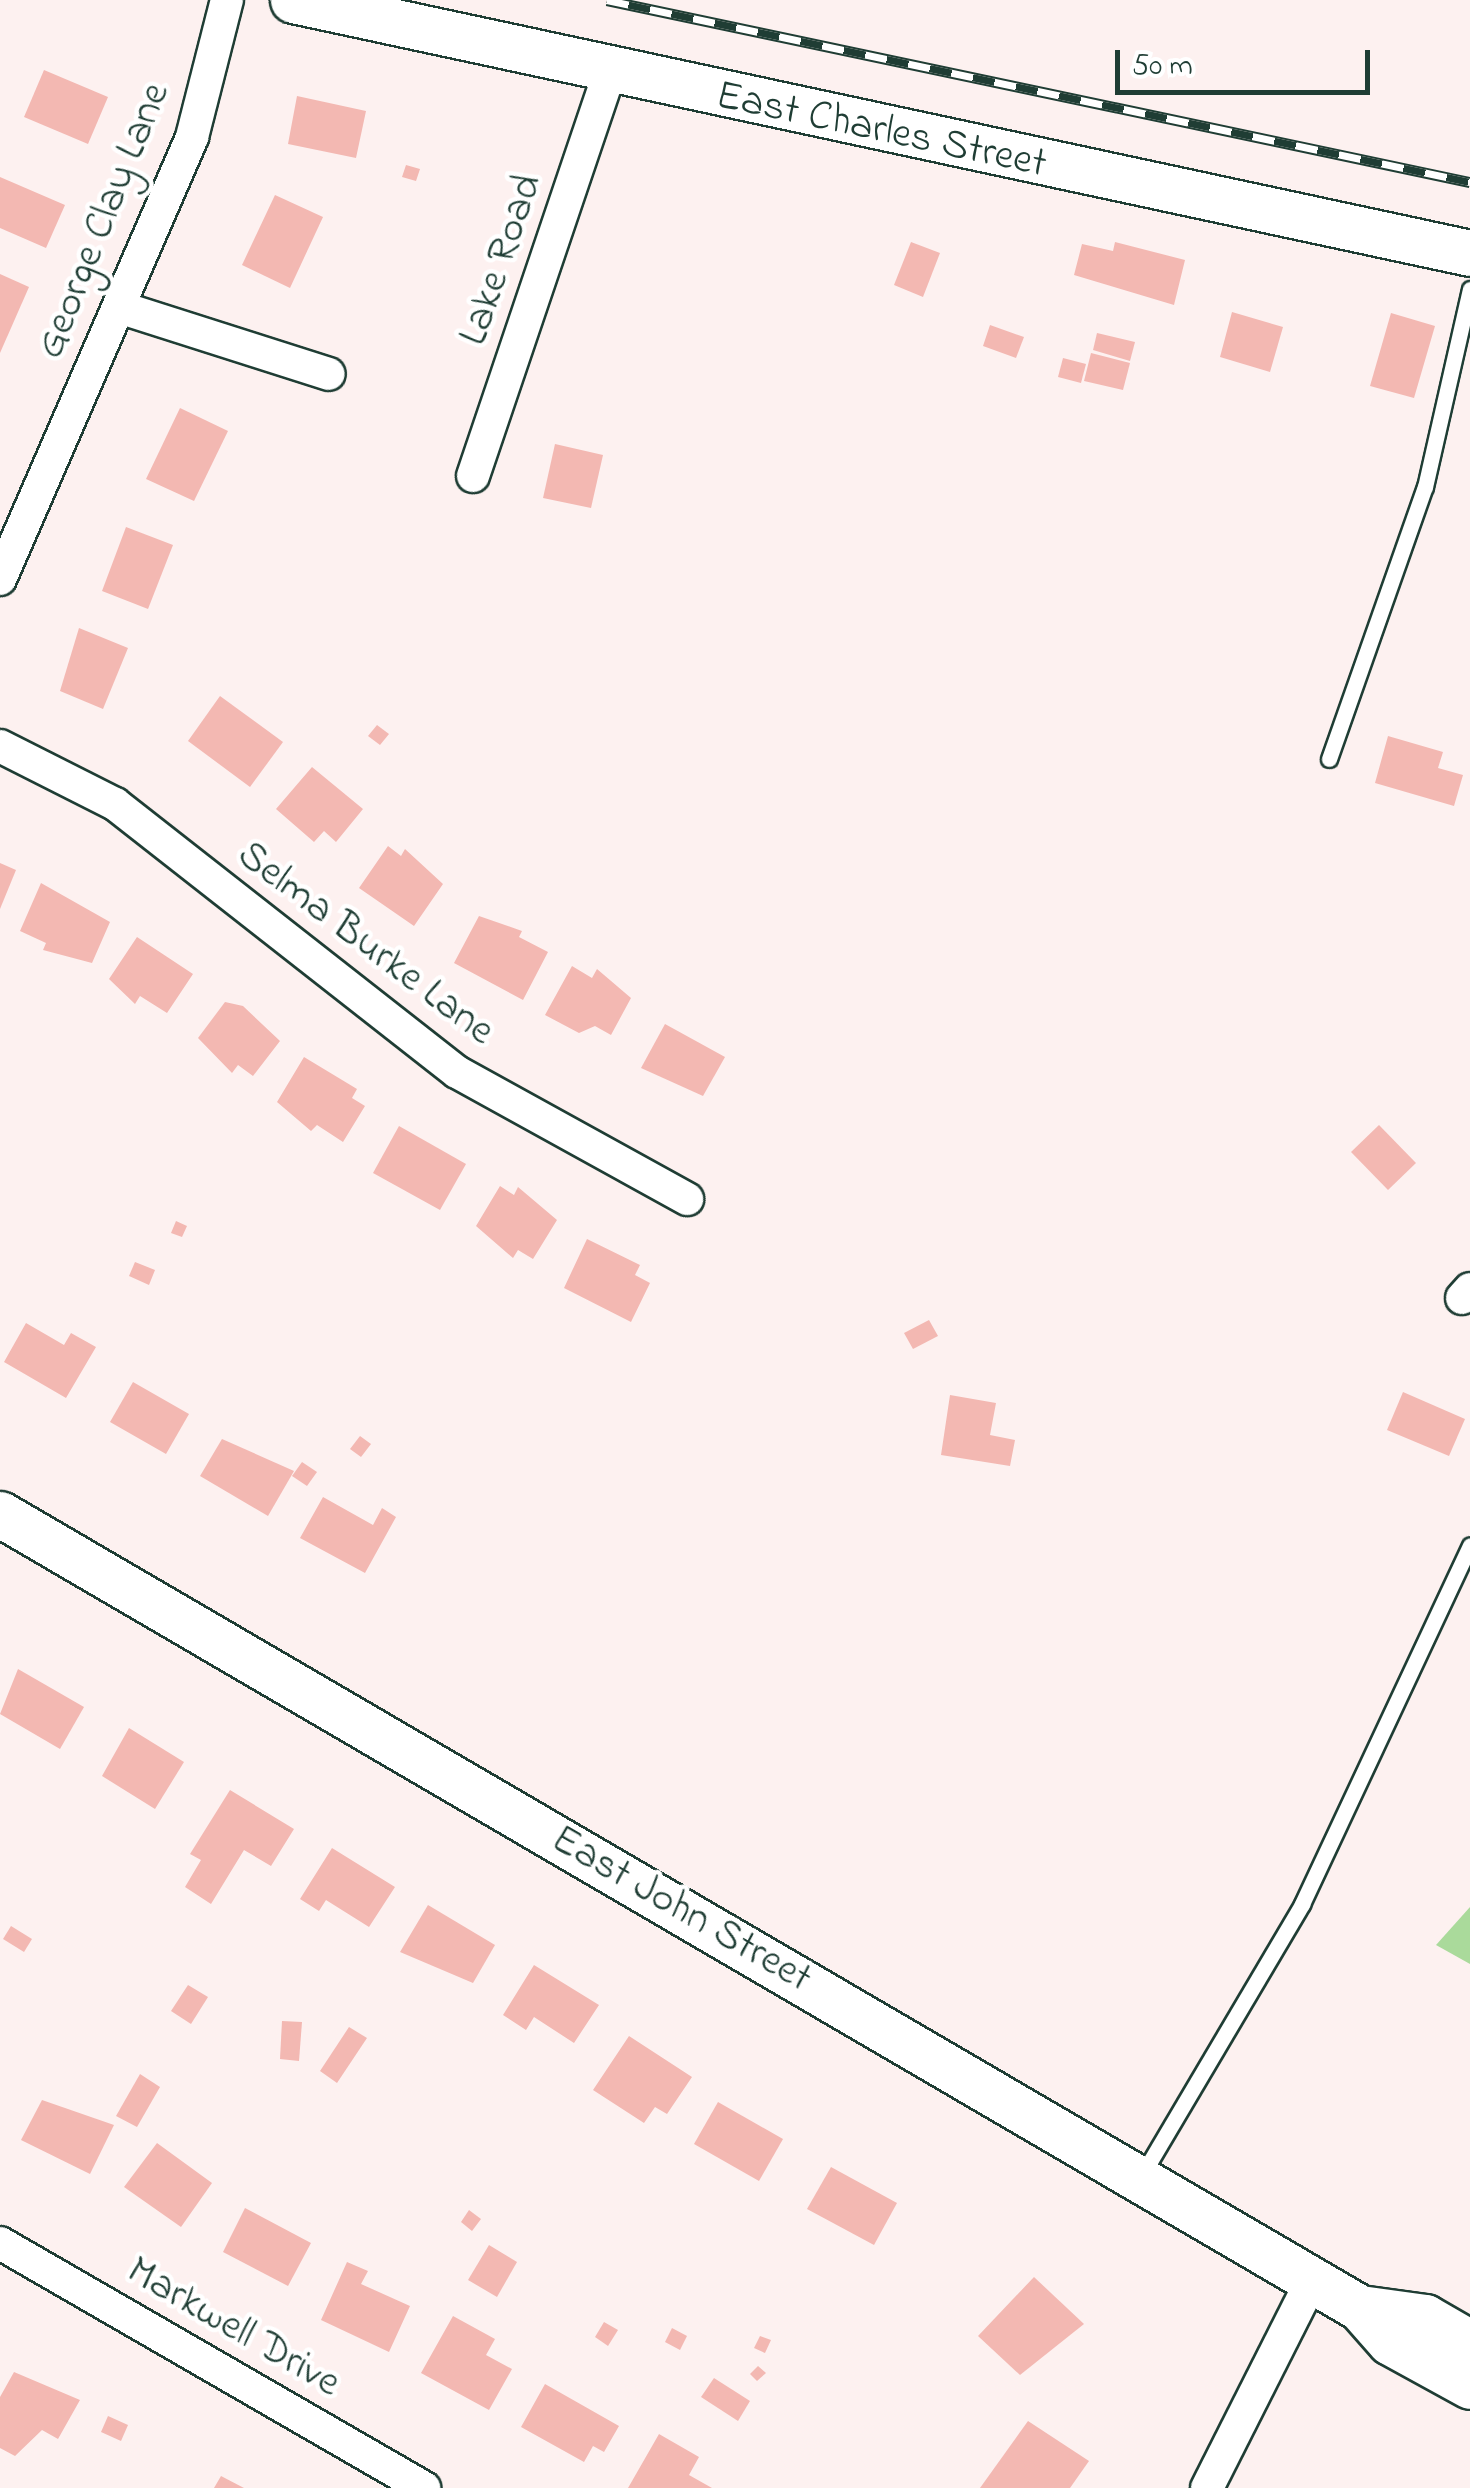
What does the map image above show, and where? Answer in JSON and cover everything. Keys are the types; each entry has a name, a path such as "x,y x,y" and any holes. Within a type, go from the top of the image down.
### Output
{"main road":[{"name":"East Charles Street","path":"293,0 1470,254"},
{"name":"East John Street","path":"0,1514 1138,2183 1360,2308 1390,2342 1470,2386"},
{"name":"East John Street","path":"1360,2308 1425,2317 1470,2343"}],"street":[{"name":"George Clay Lane","path":"0,580 192,136 226,0"},
{"name":"Lake Road","path":"473,476 610,71"},
{"path":"119,307 330,374"},
{"name":"Selma Burke Lane","path":"0,746 116,804 457,1072 687,1198"},
{"name":"Markwell Drive","path":"0,2243 412,2485"},
{"path":"1207,2488 1312,2280"}],"lane":[{"path":"1329,759 1425,486 1470,289"},
{"path":"1138,2183 1302,1904 1470,1545"}],"green space":[{"path":"1470,1907 1470,1964 1436,1945"}],"building":[{"path":"44,70 108,97 88,144 24,117"},
{"path":"297,96 366,111 356,158 288,144"},
{"path":"406,165 420,169 416,181 402,177"},
{"path":"0,177 65,205 46,248 0,228"},
{"path":"275,195 323,217 290,288 242,265"},
{"path":"911,242 940,253 923,297 894,285"},
{"path":"1115,242 1185,260 1174,305 1074,275 1082,244 1113,251"},
{"path":"0,274 29,287 0,353"},
{"path":"1232,312 1283,327 1270,372 1220,357"},
{"path":"1391,313 1435,326 1414,398 1370,386"},
{"path":"990,325 1024,337 1016,358 983,346"},
{"path":"1097,333 1135,342 1130,361 1093,350"},
{"path":"1091,353 1130,363 1123,390 1084,381"},
{"path":"1063,358 1086,364 1081,383 1058,377"},
{"path":"180,408 228,431 194,501 146,479"},
{"path":"555,444 603,455 591,508 543,498"},
{"path":"126,527 173,545 148,609 102,591"},
{"path":"79,628 128,648 103,709 60,691"},
{"path":"220,696 283,742 250,787 188,741"},
{"path":"377,725 389,734 380,745 368,736"},
{"path":"1388,736 1443,752 1438,768 1463,775 1454,806 1375,783"},
{"path":"312,767 363,809 336,842 324,831 314,842 276,809"},
{"path":"388,846 401,856 405,849 443,884 414,926 359,888"},
{"path":"0,863 16,870 0,909"},
{"path":"41,883 110,922 92,963 43,950 46,943 20,931"},
{"path":"479,916 522,931 519,937 548,952 523,1000 454,963"},
{"path":"137,937 193,974 167,1013 140,996 135,1004 109,979"},
{"path":"572,966 592,978 597,969 631,998 611,1035 595,1026 579,1033 545,1015"},
{"path":"225,1002 243,1006 280,1041 253,1076 238,1065 232,1073 198,1038"},
{"path":"665,1024 725,1057 703,1096 641,1068"},
{"path":"304,1057 357,1089 352,1098 365,1106 343,1142 317,1125 311,1131 277,1102"},
{"path":"1379,1125 1416,1163 1388,1190 1351,1152"},
{"path":"399,1126 466,1164 440,1210 373,1173"},
{"path":"500,1186 514,1195 518,1187 557,1220 533,1259 518,1250 513,1258 476,1226"},
{"path":"176,1221 187,1226 182,1237 171,1233"},
{"path":"587,1239 640,1265 635,1275 650,1283 631,1322 564,1288"},
{"path":"135,1262 155,1270 149,1285 129,1276"},
{"path":"929,1320 938,1336 913,1349 904,1333"},
{"path":"26,1323 64,1345 71,1333 96,1347 66,1398 4,1362"},
{"path":"133,1382 189,1414 166,1454 110,1422"},
{"path":"1403,1392 1465,1419 1449,1456 1387,1430"},
{"path":"950,1395 996,1403 990,1435 1015,1440 1010,1466 941,1455"},
{"path":"360,1436 371,1444 361,1457 350,1449"},
{"path":"222,1439 294,1471 268,1516 200,1476"},
{"path":"302,1462 317,1472 307,1486 292,1476"},
{"path":"323,1497 373,1525 382,1508 396,1517 365,1573 300,1538"},
{"path":"18,1669 84,1707 60,1749 0,1714"},
{"path":"129,1728 184,1762 155,1809 102,1776"},
{"path":"230,1790 294,1829 271,1866 244,1850 211,1904 185,1887 201,1860 190,1854"},
{"path":"332,1848 395,1887 369,1927 326,1900 319,1911 300,1899"},
{"path":"428,1905 495,1945 473,1983 400,1952"},
{"path":"11,1926 32,1939 24,1952 3,1939"},
{"path":"534,1965 599,2005 574,2043 534,2017 526,2030 503,2015"},
{"path":"188,1985 208,1997 191,2024 171,2011"},
{"path":"282,2021 302,2022 299,2061 280,2059"},
{"path":"349,2027 367,2038 337,2083 320,2071"},
{"path":"629,2036 692,2077 667,2114 655,2107 644,2123 593,2090"},
{"path":"140,2074 160,2087 137,2127 116,2116"},
{"path":"42,2100 114,2125 90,2174 21,2140"},
{"path":"718,2102 783,2139 759,2181 694,2144"},
{"path":"157,2143 212,2183 181,2227 124,2187"},
{"path":"831,2167 897,2203 874,2245 807,2209"},
{"path":"245,2208 311,2243 288,2286 223,2252"},
{"path":"469,2210 481,2219 472,2231 461,2222"},
{"path":"489,2245 517,2262 497,2297 468,2280"},
{"path":"347,2262 368,2271 361,2284 410,2306 389,2352 321,2320"},
{"path":"1034,2277 1084,2324 1020,2375 978,2336"},
{"path":"453,2316 495,2339 486,2355 512,2369 489,2410 421,2373"},
{"path":"604,2322 618,2330 608,2346 595,2337"},
{"path":"672,2328 687,2336 680,2350 665,2342"},
{"path":"760,2336 771,2340 765,2353 754,2348"},
{"path":"758,2366 766,2373 757,2381 750,2374"},
{"path":"14,2372 80,2400 58,2439 42,2430 15,2456 0,2448 0,2397"},
{"path":"714,2378 750,2401 738,2421 701,2397"},
{"path":"545,2384 619,2426 604,2452 593,2446 584,2462 521,2427"},
{"path":"108,2416 128,2425 121,2441 101,2432"},
{"path":"1028,2421 1089,2461 1070,2488 980,2488"},
{"path":"659,2434 699,2457 689,2475 712,2488 628,2488"},
{"path":"221,2476 244,2488 214,2488"}],"railway":[{"path":"607,0 1470,182"}]}
